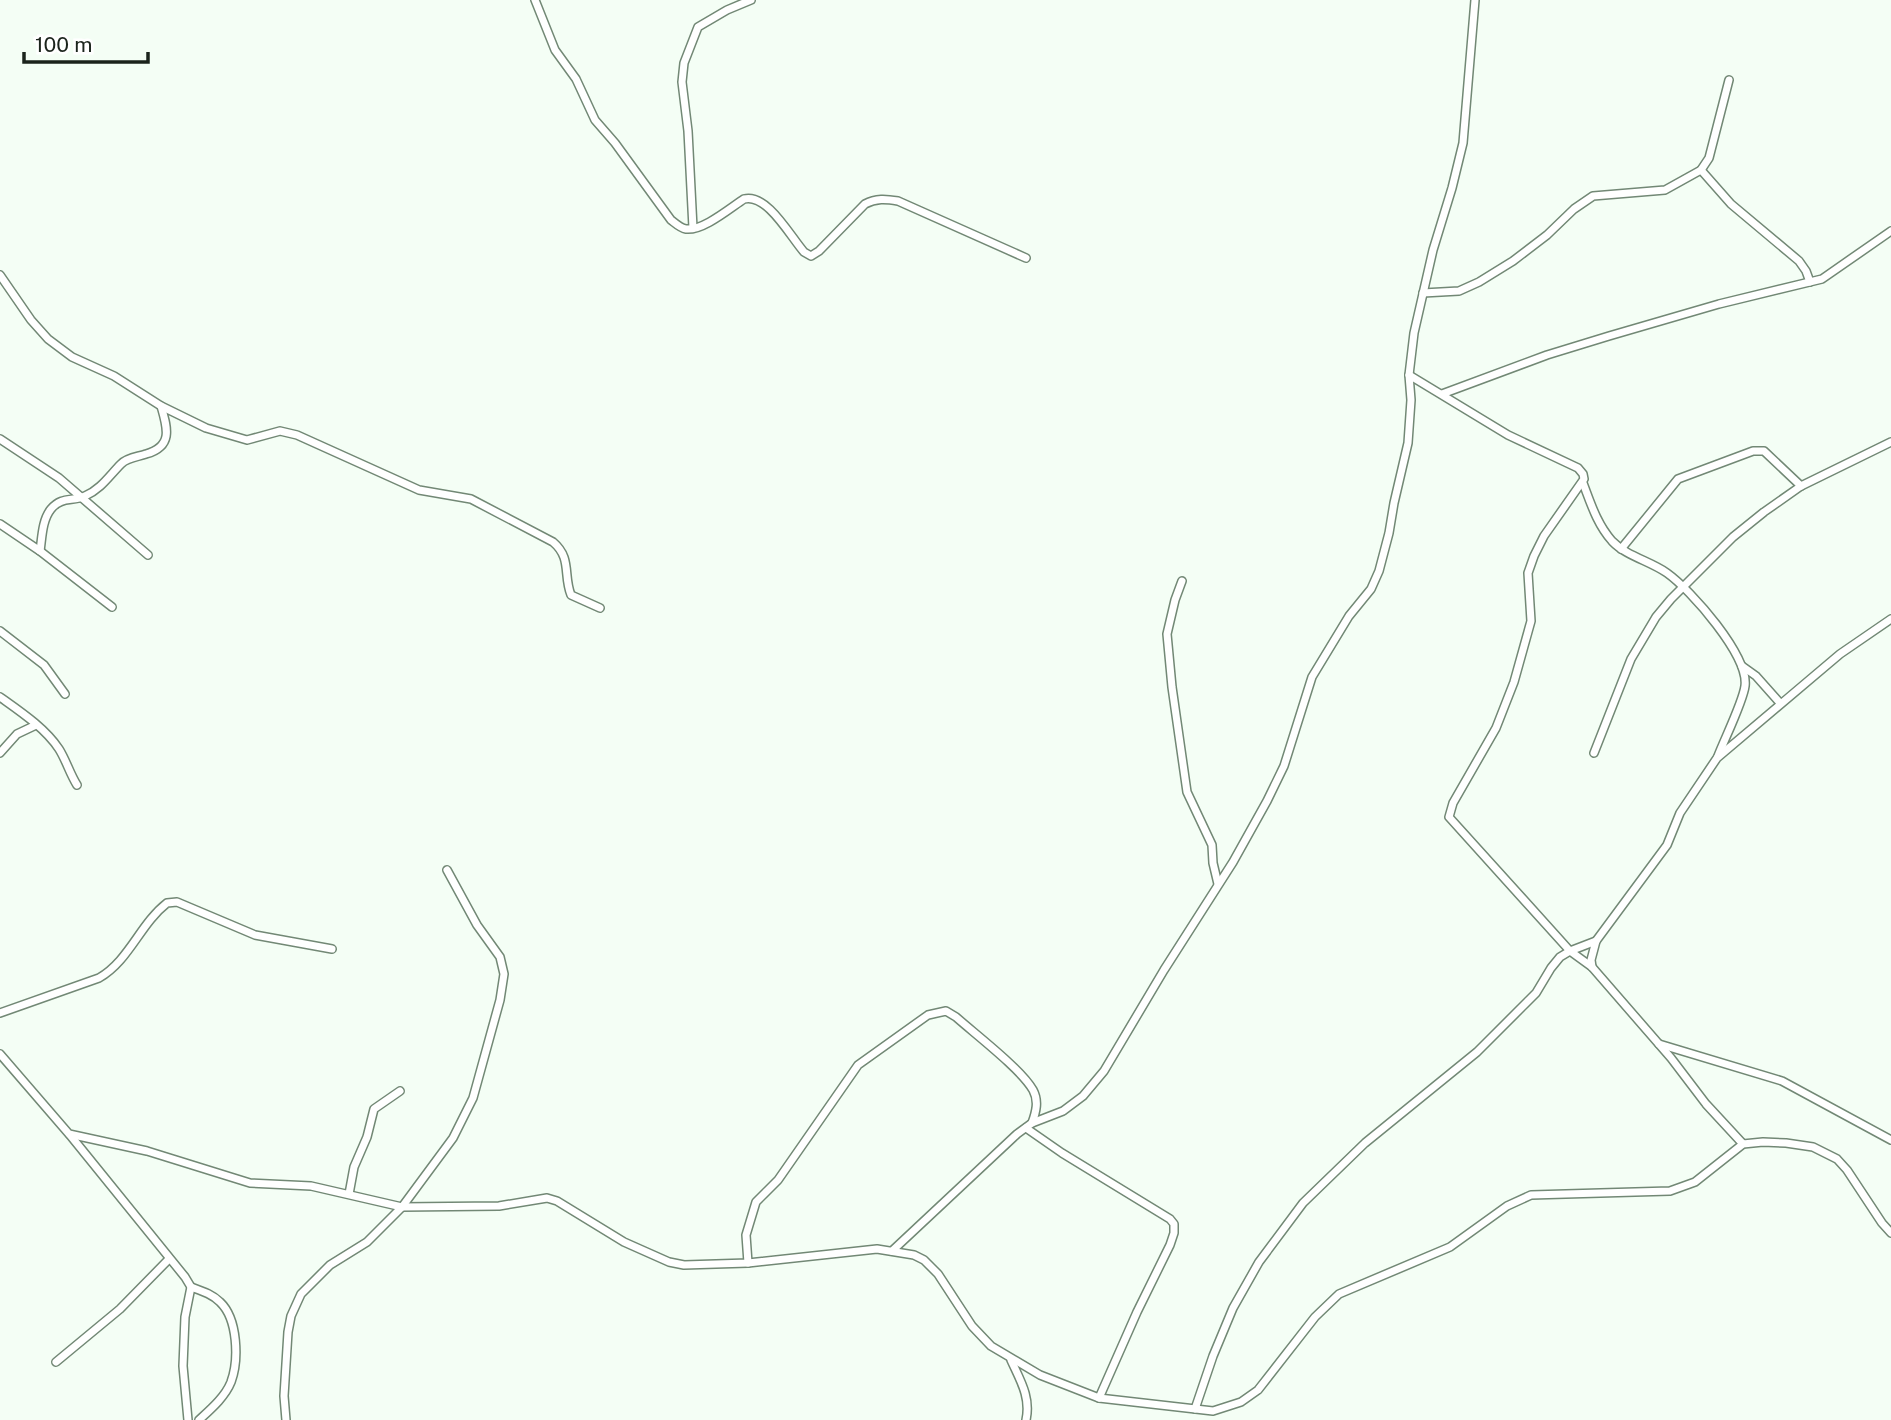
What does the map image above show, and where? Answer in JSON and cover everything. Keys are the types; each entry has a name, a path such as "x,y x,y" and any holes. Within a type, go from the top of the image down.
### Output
{"street":[{"path":"535,0 555,50 576,79 595,120 671,220 679,226 693,228 750,198 766,205 804,252 811,256 865,204 872,200 885,199 898,201 1026,258"},
{"path":"693,228 688,131 682,82 684,63 698,27 751,0"},
{"path":"1029,1125 1063,1111 1083,1096 1104,1071 1267,801 1284,765 1312,677 1349,616 1371,589 1379,571 1408,443 1411,400 1409,375 1423,293 1463,144 1475,0"},
{"path":"1423,293 1459,292 1479,282 1513,261 1593,196 1665,190 1701,170 1709,158 1729,80"},
{"path":"1701,170 1731,204 1799,261 1810,282"},
{"path":"1442,394 1547,355 1609,336 1822,279 1891,231"},
{"path":"0,275 31,320 48,339 72,357 114,376 161,406 206,428 247,440 280,431 297,435 419,490 471,499 553,542 565,557 571,595 600,608"},
{"path":"1409,375 1508,435 1578,468 1583,474 1583,483 1600,525 1621,549 1646,560 1684,587 1733,647 1742,665 1745,685 1717,758 1680,813 1667,845 1596,941 1592,967"},
{"path":"40,551 49,511 70,498 82,498 106,482 128,460 153,452 164,441 168,428 161,406"},
{"path":"0,439 59,478 148,555"},
{"path":"1594,753 1631,659 1656,617 1684,587 1733,537 1801,486 1891,442"},
{"path":"1621,549 1678,479 1752,451 1764,451 1801,486"},
{"path":"1583,483 1544,536 1534,555 1528,573 1531,621 1514,682 1496,728 1449,810 1449,817 1570,951 1592,967 1659,1044 1706,1104 1743,1144"},
{"path":"0,524 40,551 112,607"},
{"path":"1182,581 1167,634 1172,687 1187,792 1212,845 1218,884"},
{"path":"1717,758 1840,654 1891,619"},
{"path":"0,631 44,665 65,695"},
{"path":"1742,665 1756,676 1780,703"},
{"path":"0,697 36,725 60,751 77,785"},
{"path":"0,752 17,734 36,725"},
{"path":"286,1420 284,1395 288,1332 294,1307 301,1294 330,1265 367,1242 402,1207 429,1173 464,1119 472,1098 504,985 504,974 494,945 477,925 446,870"},
{"path":"0,1013 110,972 167,902 177,902 254,935 332,950"},
{"path":"1195,1409 1233,1308 1259,1262 1303,1203 1365,1143 1477,1052 1518,1013 1536,993 1550,968 1560,957 1596,941"},
{"path":"748,1263 746,1235 756,1202 778,1180 858,1065 928,1014 946,1012 956,1017 1032,1088 1036,1098 1035,1114 1029,1125 892,1251"},
{"path":"1659,1044 1782,1081 1891,1140"},
{"path":"0,1054 69,1134 191,1287 220,1301 227,1311 235,1343 235,1365 231,1381 225,1393 199,1420"},
{"path":"349,1194 354,1167 367,1137 373,1111 400,1091"},
{"path":"1029,1125 1062,1153 1174,1224 1170,1245 1137,1312 1100,1398"},
{"path":"69,1134 146,1151 250,1183 311,1186 402,1207 490,1206 547,1198 557,1201 624,1242 669,1262 712,1265 748,1263 877,1249 914,1255 930,1265 972,1326 990,1346 1040,1375 1100,1398 1213,1411 1241,1402 1258,1390 1315,1317 1339,1294 1450,1247 1520,1199 1542,1195 1670,1191 1695,1182 1743,1144 1786,1143 1813,1147 1837,1159 1891,1233"},
{"path":"56,1362 120,1309 169,1259"},
{"path":"188,1420 183,1366 185,1317 191,1287"},
{"path":"1010,1359 1025,1389 1028,1402 1026,1420"}]}
